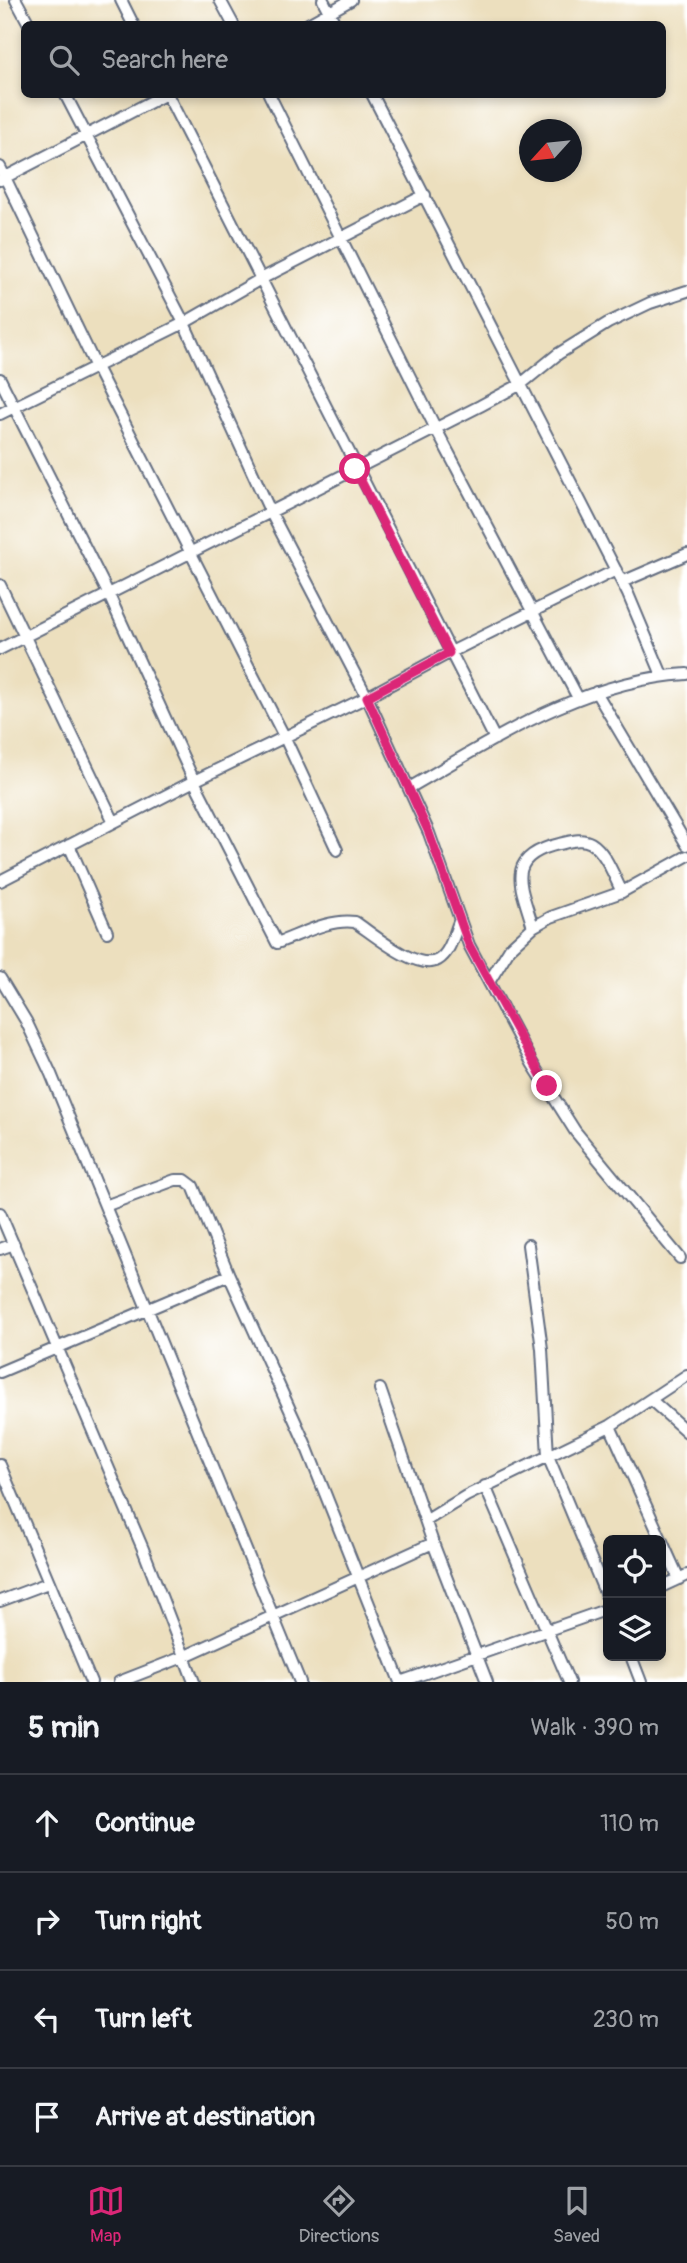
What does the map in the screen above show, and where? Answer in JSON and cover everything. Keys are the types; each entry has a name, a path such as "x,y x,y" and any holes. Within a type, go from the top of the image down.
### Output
{"street":[{"path":"16,0 27,21"},
{"path":"121,0 132,21"},
{"path":"220,0 231,21"},
{"path":"323,0 334,21"},
{"path":"315,21 351,0"},
{"path":"67,98 184,323 271,513 367,697 429,833 459,922 489,982 532,1063 575,1131 680,1258"},
{"path":"159,98 88,137 2,175 285,738 338,850"},
{"path":"168,98 495,739"},
{"path":"271,98 436,429 578,698"},
{"path":"374,98 622,582 662,675"},
{"path":"0,414 184,323 259,280 425,195"},
{"path":"0,649 521,384 558,354 608,323 650,303 687,291"},
{"path":"0,379 108,593 194,781 277,943 348,921 355,922 400,953 418,961 432,962 437,961 445,952 459,922"},
{"path":"622,582 687,554"},
{"path":"0,881 615,570"},
{"path":"0,584 114,822"},
{"path":"408,788 495,739 578,698 662,675 687,674"},
{"path":"596,692 687,845"},
{"path":"533,927 519,881 520,872 528,858 552,846 582,839 591,843 605,861 622,892"},
{"path":"69,845 107,932"},
{"path":"489,982 509,948 533,927 622,892 687,856"},
{"path":"0,978 26,1021 51,1074 300,1682"},
{"path":"105,1206 170,1181 180,1179 189,1182 200,1201 229,1275 305,1443 400,1682 603,1611"},
{"path":"0,1213 143,1549 194,1682"},
{"path":"0,1249 14,1244"},
{"path":"528,1245 542,1349 548,1456 607,1598"},
{"path":"0,1372 229,1275"},
{"path":"427,1520 485,1486 610,1426 687,1375"},
{"path":"380,1389 433,1543 488,1682"},
{"path":"651,1400 687,1432"},
{"path":"610,1426 683,1577 666,1585"},
{"path":"0,1465 4,1488 91,1682"},
{"path":"485,1486 569,1682"},
{"path":"119,1682 274,1617 433,1543"},
{"path":"0,1601 48,1583"},
{"path":"633,1661 641,1682"}],"route":[{"path":"355,469 449,653 367,697 429,833 469,945 547,1086"}]}
